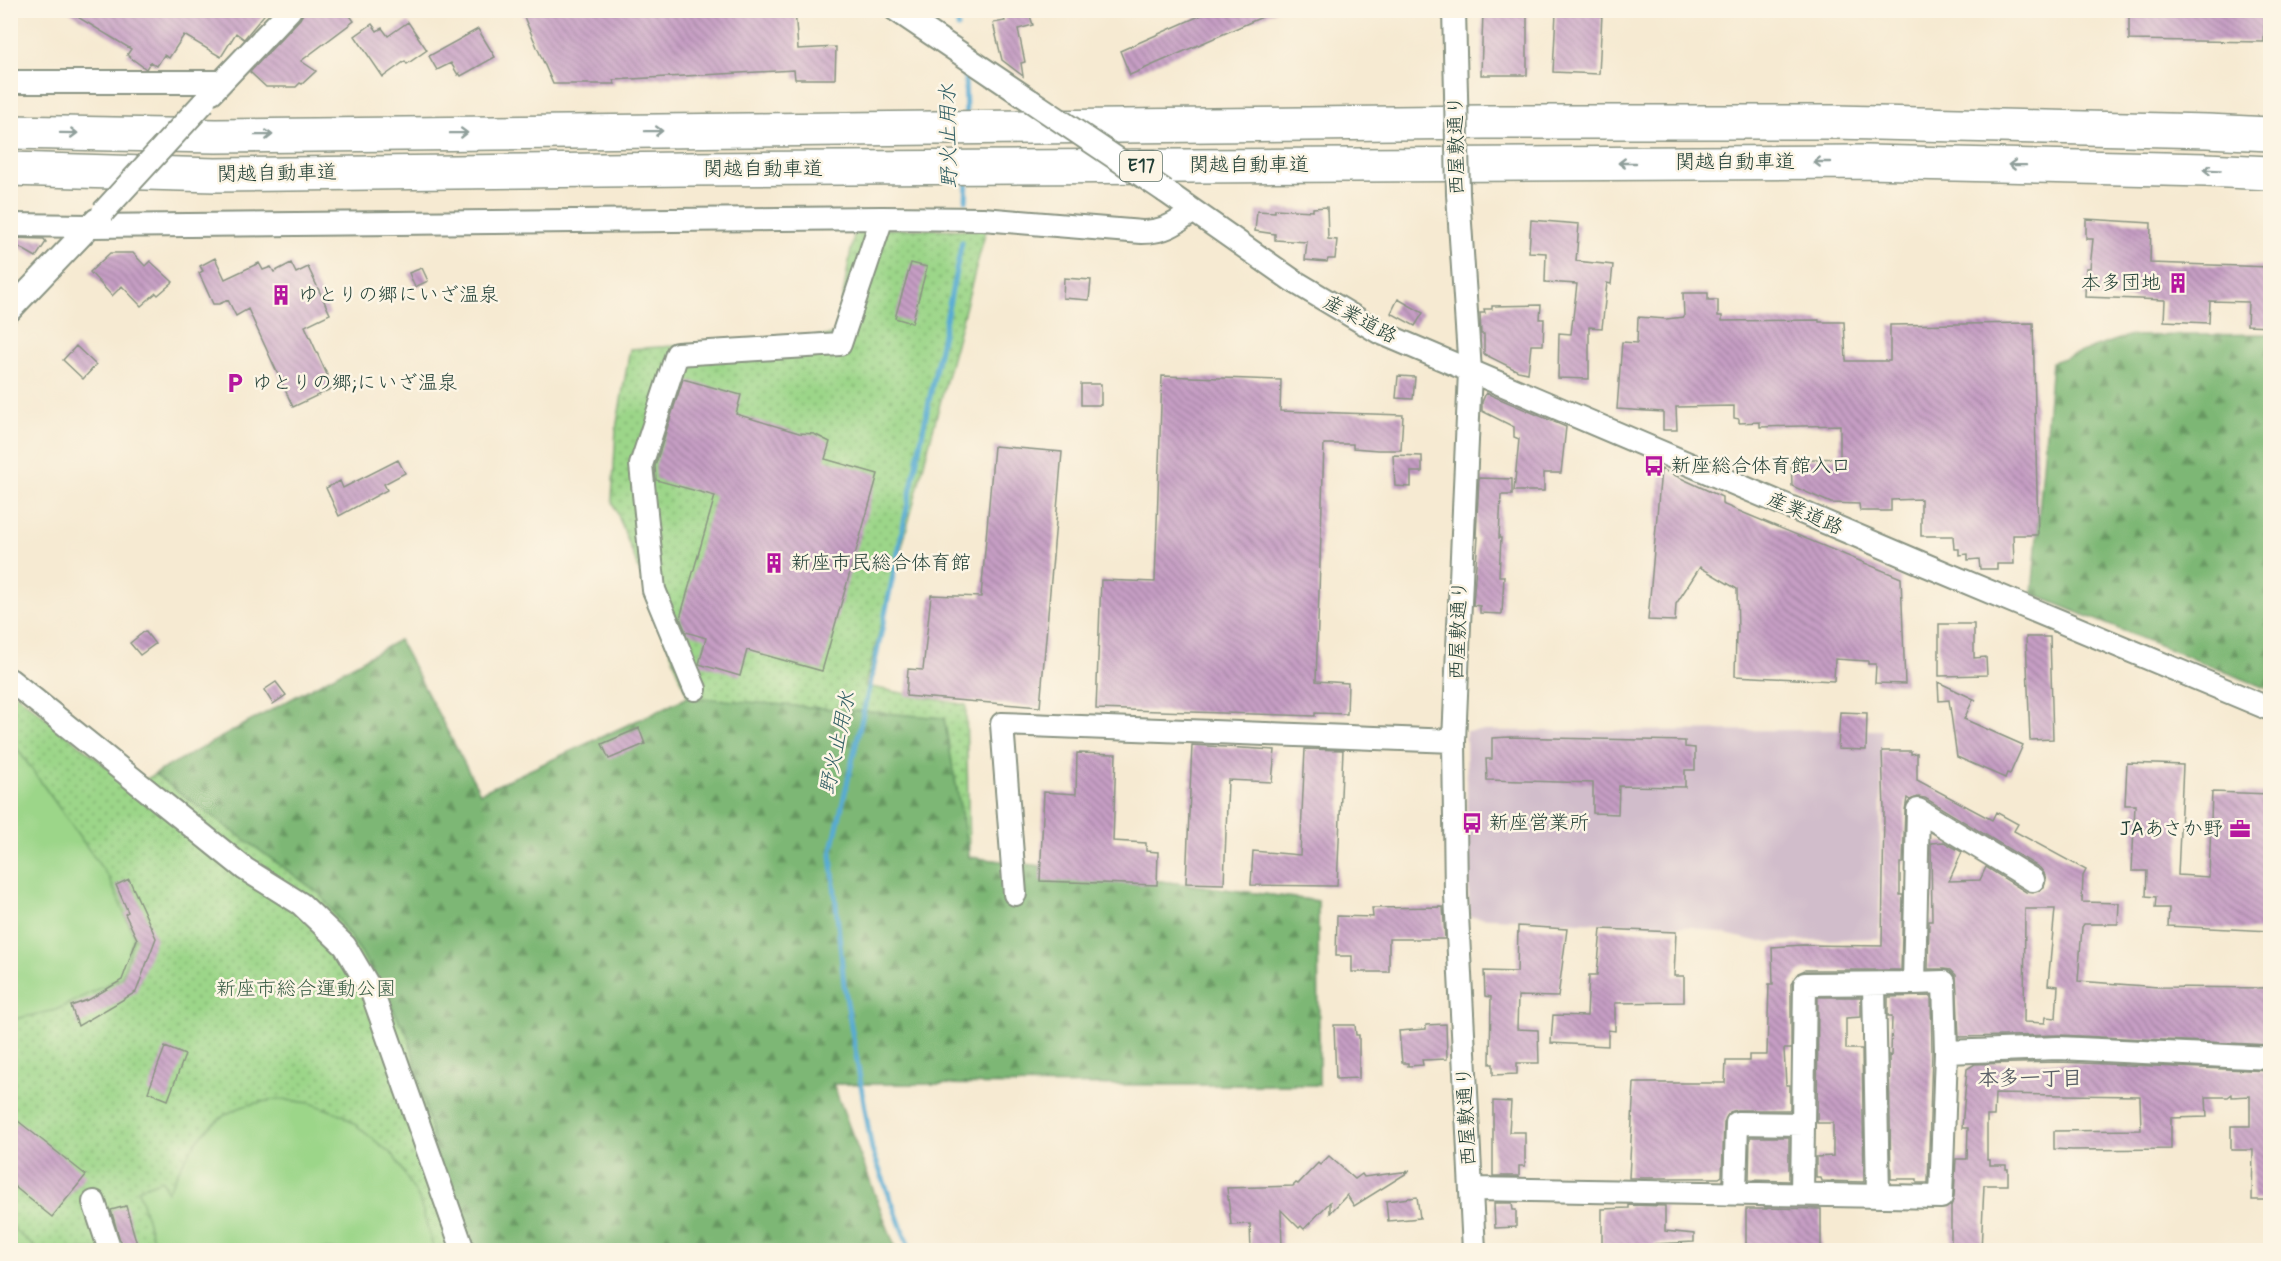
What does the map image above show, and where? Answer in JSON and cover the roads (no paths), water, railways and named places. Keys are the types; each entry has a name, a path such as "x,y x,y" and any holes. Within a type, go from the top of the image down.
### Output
{"highway":[{"name":"関越自動車道","path":"10,132 216,136 1485,122 1836,122 2271,134"},
{"name":"関越自動車道","path":"10,169 215,175 840,168 1866,162 2271,173"}],"street":[{"path":"10,310 290,10"},
{"name":"産業道路","path":"896,10 1327,303 1379,332 1928,566 2271,709"},
{"name":"西屋敷通り","path":"1454,10 1458,194 1470,370 1454,741 1456,895 1474,1251"},
{"path":"10,82 221,82"},
{"path":"10,225 97,219 882,218 983,219 1156,232 1169,228 1193,211"},
{"path":"695,689 654,590 641,465 677,354 840,344 882,218"},
{"path":"10,680 245,869 301,904 345,946 372,992 463,1251"},
{"path":"1015,894 1002,724 1454,741"},
{"path":"1914,983 1918,810 2033,880"},
{"path":"1471,1189 1941,1197 1946,1052 1944,982 1805,984 1802,1194"},
{"path":"1874,984 1878,1196"},
{"path":"1946,1052 2058,1048 2271,1058"},
{"path":"1735,1192 1737,1123 1803,1124"},
{"path":"94,1202 110,1251"}],"waterway":[{"name":"野火止用水","path":"956,10 958,27"},
{"name":"野火止用水","path":"965,71 966,117"},
{"name":"野火止用水","path":"966,201 967,178"},
{"name":"野火止用水","path":"910,1250 872,1150 844,984 831,854 877,653 962,242"}],"place":[{"name":"本多団地","path":"2178,283"},
{"name":"ゆとりの郷にいざ温泉","path":"281,295"},
{"name":"ゆとりの郷;にいざ温泉","path":"235,383"},
{"name":"新座総合体育館入口","path":"1654,466"},
{"name":"新座市民総合体育館","path":"774,563"},
{"name":"新座営業所","path":"1472,823"},
{"name":"JAあさか野","path":"2240,829"}],"district":[{"name":"本多一丁目","path":"2030,1079"}],"park label":[{"name":"新座市総合運動公園","path":"306,989"}]}
